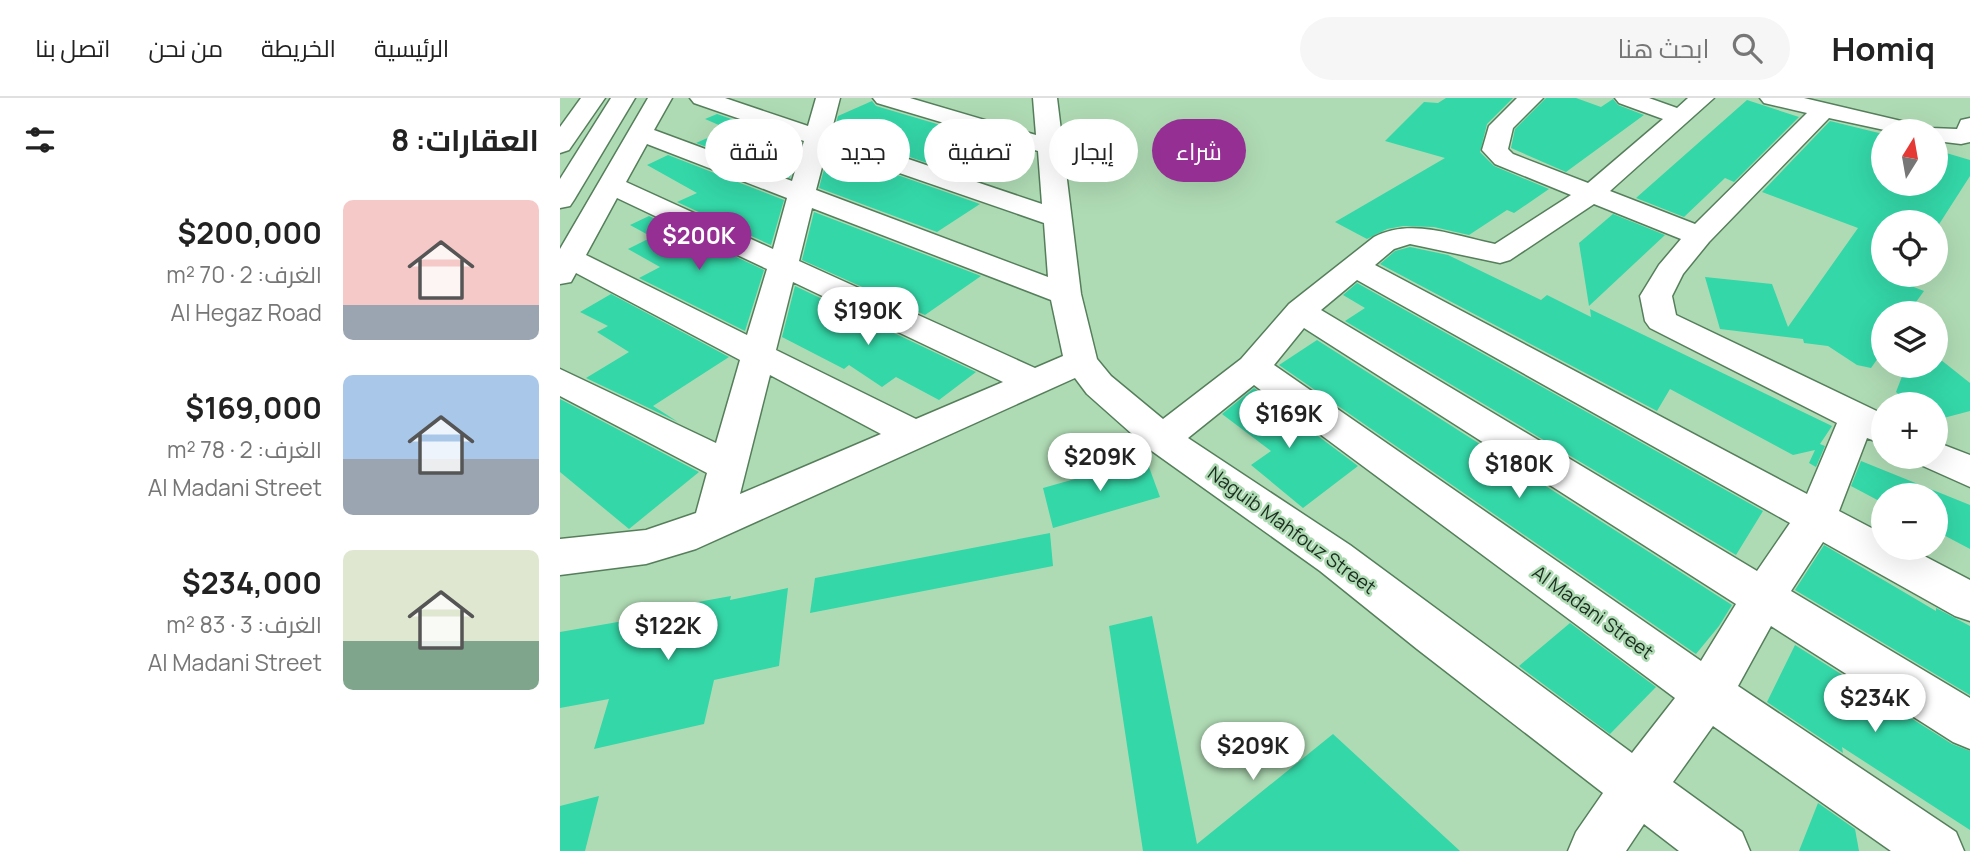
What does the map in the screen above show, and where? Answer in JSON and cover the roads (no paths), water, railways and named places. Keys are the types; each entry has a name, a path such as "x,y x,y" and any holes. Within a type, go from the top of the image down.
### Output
{"street":[{"path":"560,145 593,98"},
{"path":"560,200 623,98"},
{"path":"660,98 565,266 759,353 915,435"},
{"path":"702,98 817,138 713,522"},
{"path":"822,119 828,98"},
{"path":"886,98 1049,147"},
{"name":"Naguib Mahfouz Street","path":"1044,98 1049,139"},
{"path":"1531,98 1501,125 1495,150 1504,159 1699,236"},
{"path":"1627,98 1681,117"},
{"path":"1163,439 1253,367 1300,311 1354,266 1397,236 1410,236 1500,254 1591,194 1702,98"},
{"path":"1772,98 1871,120"},
{"path":"1595,851 1637,788 1707,694 1763,598 1817,517 1870,424 1661,321 1656,296 1670,271 1699,236 1823,110"},
{"path":"1948,135 1967,135 1970,125"},
{"path":"641,133 1065,294"},
{"path":"910,169 1057,218"},
{"name":"Naguib Mahfouz Street","path":"1053,182 1065,294 1081,362 1117,402 1163,439 1335,558 1723,851"},
{"path":"611,186 783,263 1036,383"},
{"path":"1354,266 1970,602"},
{"path":"1300,311 1970,725"},
{"path":"560,557 646,547 681,537 1081,362"},
{"name":"Al Madani Street","path":"1253,367 1707,694 1937,851"},
{"path":"560,382 728,467"},
{"path":"1948,462 1970,472"}]}
